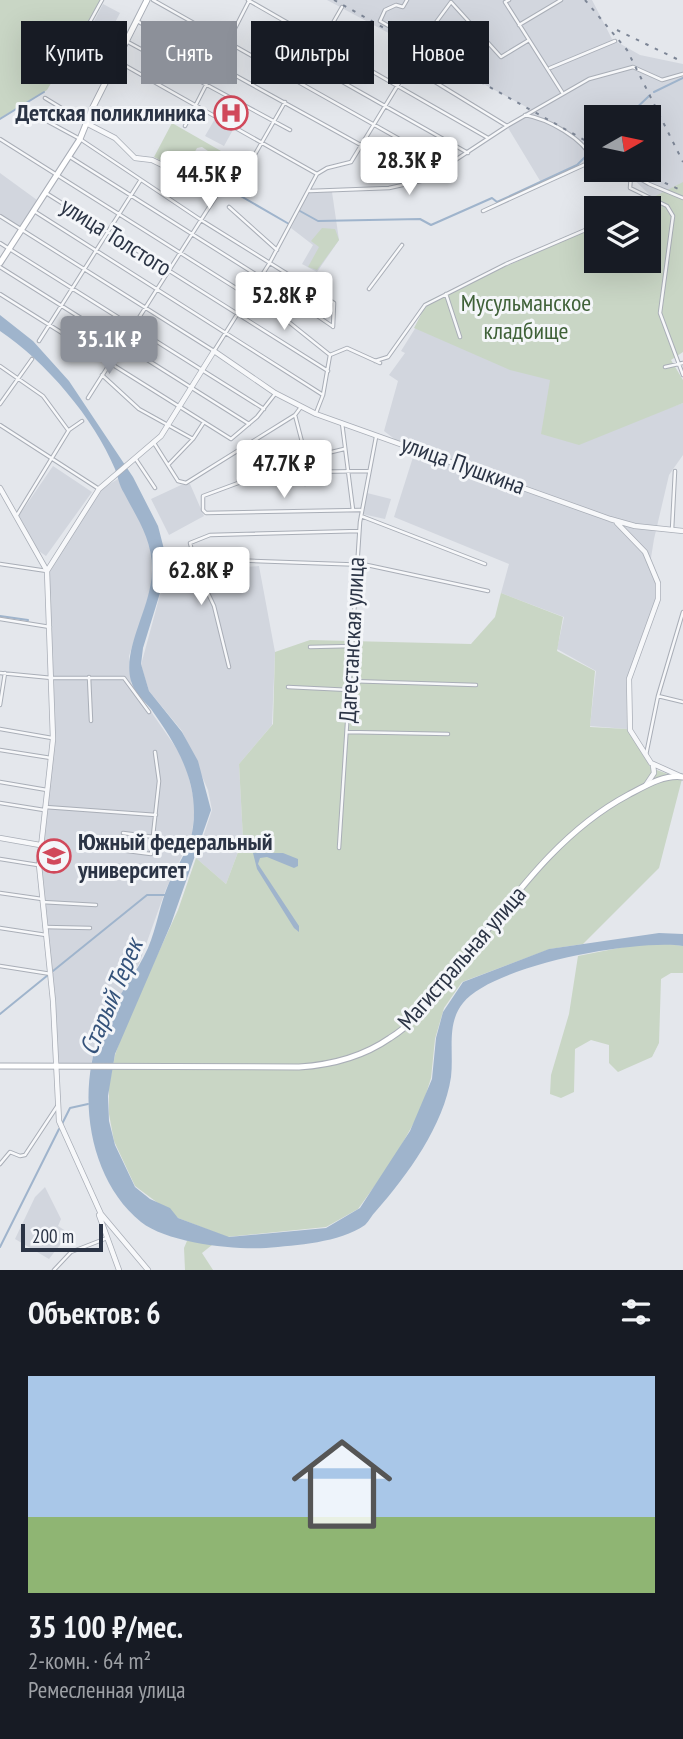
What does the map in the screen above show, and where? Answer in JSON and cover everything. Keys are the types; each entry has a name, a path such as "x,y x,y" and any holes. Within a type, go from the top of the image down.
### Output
{"main road":[{"path":"127,39 147,0"},
{"path":"0,265 70,157 106,84"},
{"name":"Магистральная улица","path":"0,1066 314,1066 346,1058 379,1045 400,1031 431,1001 564,840 597,813 646,785 682,776"}],"street":[{"path":"90,21 102,0"},
{"path":"153,0 191,21"},
{"path":"237,23 249,0 286,21"},
{"path":"407,0 403,7 396,5 385,10 380,21 420,44 451,2 501,57 529,40"},
{"path":"519,25 561,0"},
{"path":"507,1 519,25 562,92"},
{"path":"334,21 342,7"},
{"path":"137,21 141,23"},
{"path":"549,69 615,41"},
{"path":"127,42 290,131"},
{"path":"127,67 318,173 349,164 395,86"},
{"path":"309,191 389,188 424,180 449,167 507,125 589,79 628,68 641,68 662,80 670,80 683,74"},
{"path":"374,73 489,139"},
{"path":"237,76 424,180"},
{"path":"302,84 449,167"},
{"path":"346,84 468,153"},
{"path":"439,84 507,125"},
{"path":"185,126 206,85"},
{"path":"44,98 115,138 135,158 152,160 179,173"},
{"path":"250,163 285,102"},
{"path":"525,115 535,117 584,146"},
{"path":"45,120 80,139 201,220 334,303 333,327 260,277 70,157"},
{"path":"0,139 249,295 305,332 330,355"},
{"path":"483,211 584,165"},
{"path":"47,571 99,489 154,443 167,425 270,264 318,173"},
{"path":"39,341 140,180"},
{"path":"628,182 631,188 646,196"},
{"path":"647,182 683,198"},
{"path":"88,398 220,190 231,192"},
{"name":"улица Толстого","path":"46,193 328,371"},
{"path":"661,203 667,206 673,216 660,309 683,375"},
{"path":"229,207 277,250"},
{"path":"34,211 323,395"},
{"name":"улица Пушкина","path":"0,216 214,351 275,393 316,414 610,519 635,526 683,531"},
{"path":"375,361 388,357 422,308 506,264 584,231"},
{"path":"0,243 264,409"},
{"path":"369,289 402,245"},
{"path":"0,265 249,424"},
{"path":"0,294 230,439 264,409 275,393"},
{"path":"446,295 460,337"},
{"path":"330,355 347,348 380,363"},
{"path":"316,414 323,395 330,355"},
{"path":"0,404 32,359"},
{"path":"665,367 681,363"},
{"path":"0,366 43,396 69,430"},
{"path":"102,375 139,409 193,439"},
{"path":"154,443 177,481 192,481 295,415 301,407"},
{"path":"295,415 302,442 305,484"},
{"path":"15,517 69,430 82,421"},
{"path":"167,465 193,439 204,422"},
{"path":"342,423 352,510"},
{"path":"0,425 99,489"},
{"name":"Дагестанская улица","path":"339,848 360,516 377,434"},
{"path":"344,449 303,459 203,496 201,500 206,513 361,510"},
{"path":"133,460 155,488"},
{"path":"303,472 369,471"},
{"path":"672,530 675,471"},
{"path":"0,488 47,571 53,738 39,865 51,974 58,1105 62,1132 95,1204 119,1270"},
{"path":"360,516 485,564"},
{"name":"улица Пушкина","path":"610,519 628,531 645,552 658,583 658,599 628,687 630,730 645,757 653,764 682,776"},
{"path":"229,667 214,607 190,543 210,536 359,531"},
{"path":"195,562 200,559 357,565 488,592"},
{"path":"0,564 47,571"},
{"path":"645,757 658,696 683,612"},
{"path":"0,619 50,627"},
{"path":"310,647 352,646"},
{"path":"0,705 2,673 52,678 124,678 149,712"},
{"path":"89,677 91,721"},
{"path":"350,681 476,685"},
{"path":"288,687 350,690"},
{"path":"658,696 683,702"},
{"path":"0,729 53,738"},
{"path":"347,732 448,734"},
{"path":"0,750 51,758"},
{"path":"120,850 151,854 159,781 155,752"},
{"path":"646,785 653,772 653,764"},
{"path":"0,782 47,789"},
{"path":"0,803 44,809 157,815"},
{"path":"122,833 154,837"},
{"path":"0,838 40,845"},
{"path":"0,859 39,865"},
{"path":"0,892 42,901 96,905"},
{"path":"46,927 90,928"},
{"path":"0,928 46,935"},
{"path":"0,966 51,974"},
{"path":"0,1164 10,1152 24,1155 58,1105"},
{"path":"95,1204 114,1233 148,1270"},
{"path":"54,1270 71,1252 107,1238"}],"shaded area":[{"path":"327,0 592,0 612,39 640,55 683,64 683,188 661,200 661,196 651,196 636,182 662,182 662,105 584,105 584,165 542,184 507,126 530,109 483,84 489,84 489,21 388,21 388,33 374,25 374,21 366,21"},
{"path":"103,4 120,13 116,21 94,21"},
{"name":"Детская поликлиника","path":"221,97 249,112 241,129 212,113"},
{"path":"216,117 234,128 224,146 205,136"},
{"path":"0,173 37,200 19,228 0,216"},
{"path":"332,192 339,240 317,272 302,264 313,245 291,228 309,193"},
{"path":"416,327 552,376 579,440 683,403 683,455 669,475 654,539 650,564 657,579 655,606 647,637 626,685 627,729 590,726 596,671 557,649 564,617 501,593 509,564 394,517 414,454 384,431 398,381 389,375 405,353 401,351"},
{"path":"53,466 92,492 46,556 33,547 18,517"},
{"path":"118,479 149,535 152,573 150,593 129,656 131,683 179,752 187,770 195,804 192,835 166,889 139,964 102,1027 90,1067 55,1067 53,993 39,861 54,741 47,573 101,489"},
{"path":"190,484 204,516 169,535 151,499 181,485"},
{"path":"367,493 391,499 385,519 362,514"},
{"path":"259,566 275,652 272,725 239,764 243,839 226,884 196,858 212,810 208,790 182,731 149,691 141,665 164,580 206,570"},
{"path":"45,1187 61,1219 58,1226 69,1233 49,1259 15,1239 35,1197"}],"green space":[{"path":"0,0 101,0 88,21 21,21 21,84 51,84 47,90 0,118"},
{"path":"172,123 221,151 217,161 214,155 202,147 197,148 192,157 207,169 214,167 210,177 179,170 154,157"},
{"path":"231,156 244,164 234,183 220,175"},
{"name":"Мусульманское кладбище","path":"683,182 683,352 671,360 683,380 683,403 579,445 541,434 550,380 510,370 414,328 428,301 584,232 584,273 661,273 661,196 656,196"},
{"path":"322,228 335,229 339,240 317,270 308,267 319,247 311,241"},
{"path":"501,593 563,617 557,651 595,671 590,727 627,729 651,768 682,779 659,868 583,944 550,949 462,982 444,1008 435,1039 431,1078 421,1110 392,1162 358,1209 326,1227 227,1237 178,1218 135,1186 114,1141 109,1114 109,1085 115,1055 127,1021 178,910 196,858 226,884 243,839 239,764 273,724 275,652 310,640 471,644 495,617"},
{"path":"639,944 683,946 683,973 671,973 661,979 659,1043 652,1057 618,1072 609,1063 609,1045 591,1040 575,1049 574,1092 561,1098 550,1094 551,1075 569,1014 578,956"},
{"path":"187,1241 202,1241 212,1245 202,1253 213,1270 185,1270 184,1248"}],"water":[{"path":"0,315 33,341 69,381 133,477 158,526 165,553 164,580 143,648 141,664 149,691 182,732 198,761 211,810 171,924 115,1054 108,1096 109,1121 115,1145 135,1187 150,1199 170,1208 178,1218 229,1237 326,1228 360,1208 410,1131 432,1079 436,1038 443,1012 463,982 549,949 659,933 683,934 683,946 662,945 601,951 534,966 479,989 463,1003 454,1020 451,1077 447,1095 432,1131 412,1166 365,1225 343,1236 304,1244 252,1248 201,1244 167,1235 141,1222 123,1204 98,1159 89,1107 93,1055 106,1020 148,948 166,891 190,842 193,795 177,750 131,681 130,655 147,600 152,572 150,550 144,531 94,430 51,374 0,331"},
{"path":"253,853 283,853 298,859 298,866 294,868 267,857 260,858 258,864 299,926 299,932 257,869"}],"waterway":[{"path":"654,92 683,78"},
{"path":"0,119 44,92"},
{"path":"640,105 650,95"},
{"path":"300,211 318,221 420,219 431,225 492,198 497,202 577,165 584,158"},
{"path":"181,174 213,180 289,224"},
{"path":"0,616 28,620"},
{"path":"53,971 147,895 167,895"},
{"path":"0,1014 48,975"},
{"path":"62,1124 70,1108 88,1104"},
{"path":"0,1247 59,1129"}],"railway":[{"path":"334,0 584,140"},
{"path":"585,0 627,50 683,162"},
{"path":"617,30 683,62"},
{"path":"662,182 683,191"}],"place":[{"name":"Детская поликлиника","path":"231,113"},
{"name":"Южный федеральный университет","path":"54,856"}],"water label":[{"name":"Старый Терек","path":"111,997"}]}
